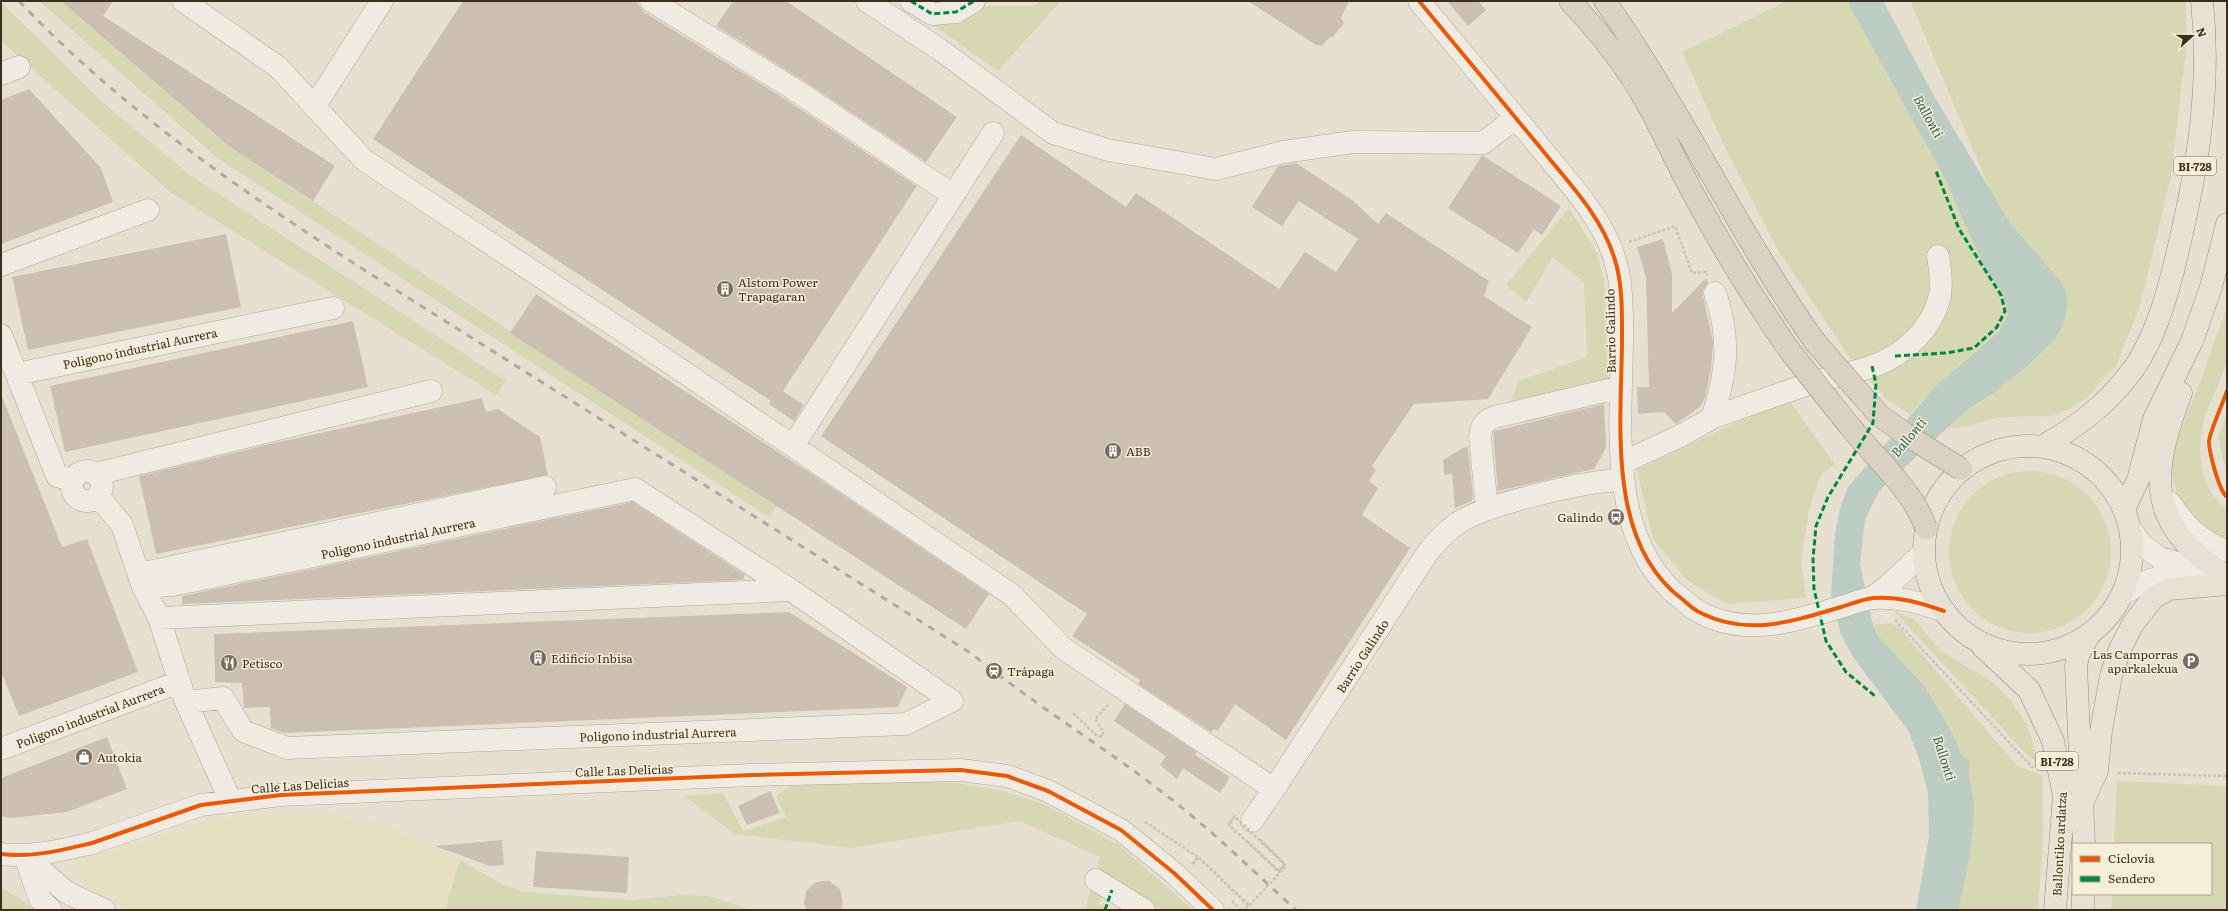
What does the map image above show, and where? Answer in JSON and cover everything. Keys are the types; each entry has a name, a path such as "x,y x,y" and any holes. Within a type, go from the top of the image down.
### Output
{"highway":[{"path":"1570,1 1598,31 1646,101 1695,198 1748,289 1772,326 1852,430 1897,479 1921,513 1926,528"},
{"path":"1605,1 1666,94 1725,199 1792,309 1839,372 1879,415 1905,434 1961,469"}],"main road":[{"name":"BI-728","path":"2043,446 2071,430 2105,403 2135,367 2155,326 2169,289 2192,190 2205,91 2206,41 2202,1"},
{"path":"2124,509 2138,480 2154,419 2192,341 2211,287 2227,224"},
{"path":"2192,341 2186,378 2164,437 2160,472 2162,493 2166,514 2175,530 2199,556 2227,582"},
{"name":"BI-728","path":"2014,446 2043,446 2077,457 2105,479 2124,509 2131,530 2132,562 2123,594 2108,616 2089,634 2062,648 2033,654 2002,651 1975,639 1958,626 1944,610 1933,592 1927,573 1924,552 1926,528 1939,496 1961,469 1986,454 2014,446"},
{"path":"2083,801 2097,771 2101,730 2111,676 2120,649 2133,624 2153,598 2169,589 2227,582"},
{"name":"Ballontiko ardatza","path":"2084,843 2076,666 2078,656 2089,634"},
{"name":"Ballontiko ardatza","path":"1975,639 2029,690 2053,741 2064,796 2055,910"},
{"path":"2083,895 2083,910"}],"street":[{"path":"182,1 278,67 364,160 794,446 1012,595 1064,649 1274,790"},
{"path":"314,107 382,1"},
{"path":"651,1 792,88 953,195"},
{"path":"867,1 939,49 1054,133 1108,150 1216,169 1284,152 1352,142 1483,142 1516,118"},
{"path":"911,1 932,14 956,12 974,1"},
{"name":"Barrio Galindo","path":"1419,1 1581,198 1606,235 1619,274 1622,318 1623,471 1634,531 1649,564 1659,579 1672,592 1700,613 1733,624 1764,626 1786,623 1872,598"},
{"path":"794,446 993,133"},
{"path":"1,265 148,210"},
{"name":"Barrio Galindo","path":"1252,821 1274,790 1428,552 1441,537 1459,522 1487,509 1599,482 1623,471 1712,418 1776,395 1872,366 1895,356 1919,336 1932,316 1940,296 1941,276 1938,256"},
{"path":"1712,418 1722,387 1726,359 1725,332 1715,293"},
{"name":"Poligono industrial Aurrera","path":"17,374 333,308"},
{"path":"1,335 57,476 73,480"},
{"name":"Barrio Galindo","path":"1487,509 1480,437 1481,428 1484,422 1499,416 1622,387"},
{"path":"73,480 84,471 96,474 432,391"},
{"path":"73,480 73,490 79,498 89,501 98,496 101,492 102,482 96,474"},
{"path":"141,580 545,487"},
{"name":"Poligono industrial Aurrera","path":"141,580 174,585 635,489 791,590 952,701 906,724 287,748 243,731 222,698 186,702"},
{"path":"2162,493 2187,526 2205,543 2227,551"},
{"name":"Poligono industrial Aurrera","path":"98,496 122,525 141,580 159,618 186,702 230,800"},
{"path":"2131,530 2142,545 2160,558 2200,569 2227,582"},
{"path":"1872,598 1889,585 1924,552"},
{"path":"2123,594 2142,582 2170,575 2227,582"},
{"path":"159,618 791,590"},
{"path":"1872,598 1912,600 1944,610"},
{"name":"Poligono industrial Aurrera","path":"1,750 179,682"},
{"name":"Calle Las Delicias","path":"1,854 25,856 92,843 201,805 230,800 281,795 744,775 961,770 1007,776 1041,789 1121,830 1174,873 1213,910"},
{"path":"25,856 40,899 51,910"},
{"path":"25,856 66,892 104,910"},
{"path":"1096,880 1144,910"}],"path":[{"path":"1625,244 1675,226 1692,273 1706,272 1715,293"},
{"path":"2221,487 2226,495"},
{"path":"1891,619 1898,621 2033,768"},
{"path":"1073,713 1096,735 1102,737 1103,731 1095,719 1121,687"},
{"path":"2117,773 2227,776"},
{"path":"1244,910 1286,866 1280,861 1263,844 1252,833 1234,816 1228,824 1234,829 1274,866 1279,872 1282,868 1285,865 1280,860 1274,855 1268,849 1263,844 1257,839 1246,828 1241,822 1235,817 1229,824 1234,830 1240,835 1245,840 1256,850 1279,871 1282,867 1285,864 1261,840"},
{"path":"1143,820 1198,857 1249,905 1244,910"},
{"path":"1193,864 1198,857 1249,906"}],"shaded area":[{"path":"324,813 372,822 416,838 460,860 445,910 134,910 86,889 74,859 119,849 209,820 251,814"}],"green space":[{"path":"39,1 61,1 230,147 777,506 769,517 216,157"},
{"path":"899,1 980,6 1035,6 1040,1 1061,1 998,71"},
{"path":"1787,1 1849,1 1943,175 1983,264 2003,294 2006,304 2008,313 1999,330 1936,386 1910,414 1887,400 1849,357 1779,252 1725,148 1682,52"},
{"path":"1910,1 2185,1 2186,3 2187,42 2171,176 2140,306 2116,366 2085,399 2067,410 2051,416 2001,417 1960,428 1938,427 2016,339 2042,277 1991,192"},
{"path":"1,2 100,100 191,176 506,381 496,395 170,192 1,41"},
{"path":"1569,208 1597,253 1604,281 1608,382 1510,404 1519,381 1587,357 1584,282 1553,257 1526,302 1506,285"},
{"path":"2227,307 2227,359 2203,423 2200,450 2204,477 2217,500 2227,509 2227,544 2189,518 2177,495 2172,474 2174,445 2198,388"},
{"path":"1789,400 1835,464 1822,473 1809,511 1801,561 1806,598 1726,604 1687,580 1653,539 1637,470 1730,425"},
{"path":"2227,413 2227,475 2218,437"},
{"path":"2022,471 2038,471 2061,477 2081,489 2093,501 2108,528 2111,552 2108,576 2105,583 2093,603 2081,615 2054,630 2038,633 2022,633 1999,627 1979,615 1967,603 1952,576 1949,560 1949,544 1955,521 1967,501 1979,489 2006,474"},
{"path":"1894,611 1914,619 1940,650 1995,684 2012,702 2027,725 2039,763 2028,756"},
{"path":"1890,623 1898,626 2017,766 2042,775 2043,840 2038,910 1958,910 1967,872 1971,846 1974,807 1969,774 1970,762 1962,756 1954,736 1900,661 1878,636 1873,625"},
{"path":"900,781 957,783 998,790 1044,804 1119,845 1193,910 1160,910 1114,879 1099,903 1111,910 1085,910 1100,857 1019,821 851,848 735,834 684,796 723,793 743,831 786,817 776,796 789,786"},
{"path":"2117,781 2227,786 2227,910 2111,910 2112,895 2212,895 2212,843 2114,843"},
{"path":"460,860 503,885 525,892 631,900 681,895 709,896 752,910 445,910"},
{"path":"1,887 30,905 32,910 1,910"}],"water":[{"name":"Ballonti","path":"1847,1 1883,1 1933,94 2010,223 2061,282 2067,294 2067,308 2063,326 2052,342 2027,366 1992,394 1969,408 1879,491 1865,520 1860,564 1873,625 1878,636 1925,687 1954,736 1962,756 1970,761 1969,773 1974,801 1972,833 1969,859 1958,910 1916,910 1929,837 1928,793 1919,759 1909,732 1853,657 1841,635 1831,595 1835,534 1840,508 1848,487 1936,386 1999,331 2008,313 2003,294 1983,264 1943,175"}],"building":[{"path":"61,1 113,1 103,16 335,166 313,201 230,147"},
{"name":"Alstom Power Trapagaran","path":"463,1 636,1 644,12 785,99 917,186 783,391 804,405 794,421 769,404 771,401 373,139"},
{"path":"733,1 786,1 957,117 926,162 799,78 716,26"},
{"path":"1248,1 1349,1 1341,18 1344,23 1333,37 1330,37 1322,46 1316,45"},
{"path":"1447,1 1478,1 1486,10 1468,26"},
{"path":"29,89 101,168 113,202 1,244 1,100"},
{"name":"ABB","path":"1021,135 1126,207 1136,193 1279,289 1305,252 1336,272 1358,239 1299,201 1282,226 1252,207 1278,166 1296,163 1352,200 1378,224 1386,213 1489,281 1484,296 1532,327 1488,399 1414,404 1372,466 1376,470 1369,481 1378,488 1362,515 1410,548 1286,740 1235,704 1218,731 1214,729 1211,732 1138,684 1140,680 1072,636 1087,614 821,436"},
{"path":"1482,155 1561,206 1542,235 1534,229 1518,253 1448,208"},
{"path":"226,234 241,307 28,350 12,277"},
{"path":"1663,239 1672,274 1672,313 1706,278 1708,283 1703,290 1703,296 1713,342 1711,369 1705,398 1700,407 1676,424 1664,412 1638,414 1637,387 1649,387 1646,278 1637,247"},
{"path":"536,294 812,474 989,594 966,629 510,333"},
{"path":"353,321 368,387 65,452 50,386"},
{"path":"1,394 62,547 87,539 138,672 19,716 1,671"},
{"path":"482,398 486,412 498,409 540,437 548,475 156,554 139,476 265,445"},
{"path":"1604,404 1606,448 1594,469 1498,491 1493,433 1495,431"},
{"path":"1468,447 1473,496 1472,501 1455,508 1452,474 1444,475 1443,460 1463,448"},
{"path":"633,502 745,575 743,580 182,604 182,596"},
{"name":"Edificio Inbisa","path":"789,612 907,687 898,707 284,733 271,728 270,707 244,708 242,683 215,682 214,634"},
{"path":"1125,704 1197,752 1195,755 1230,777 1220,793 1183,768 1177,779 1160,765 1166,756 1114,721"},
{"name":"Autokia","path":"107,737 127,789 67,812 11,818 1,816 1,778"},
{"path":"770,791 780,813 747,825 738,806"},
{"path":"502,840 504,865 490,866 435,846"},
{"path":"536,851 629,857 627,893 533,887"},
{"path":"829,881 840,889 843,902 841,910 807,910 804,903 806,891 816,882"}],"railway":[{"path":"19,1 70,51 123,98 238,186 359,266 972,654 1176,803 1222,842 1296,910"}],"marked path":[{"path":"911,1 932,14 956,12 974,1"},
{"path":"1895,356 1946,353 1974,348 1997,327 2005,311 2001,295 1959,229 1936,171"},
{"path":"1872,366 1876,384 1873,423 1828,497 1816,526 1813,559 1814,589 1826,641 1846,672 1875,696"},
{"path":"1105,910 1112,890"}],"cycle path":[{"path":"1419,1 1582,198 1601,227 1608,242 1617,267 1621,299 1622,343 1620,410 1624,481 1630,515 1641,547 1658,575 1682,599 1696,610 1719,620 1736,624 1754,625 1788,621 1861,600 1873,598 1900,599 1944,611"},
{"path":"2227,391 2209,441 2215,471 2221,487 2227,497"},
{"path":"1,854 24,855 47,853 92,843 201,805 281,795 752,775 961,770 1007,776 1048,791 1121,830 1174,873 1213,910"}],"place":[{"name":"Alstom Power Trapagaran","path":"725,289"},
{"name":"ABB","path":"1113,451"},
{"name":"Galindo","path":"1616,517"},
{"name":"Edificio Inbisa","path":"538,658"},
{"name":"Las Camporras aparkalekua","path":"2191,661"},
{"name":"Petisco","path":"229,663"},
{"name":"Trápaga","path":"994,671"},
{"name":"Autokia","path":"84,757"}]}
